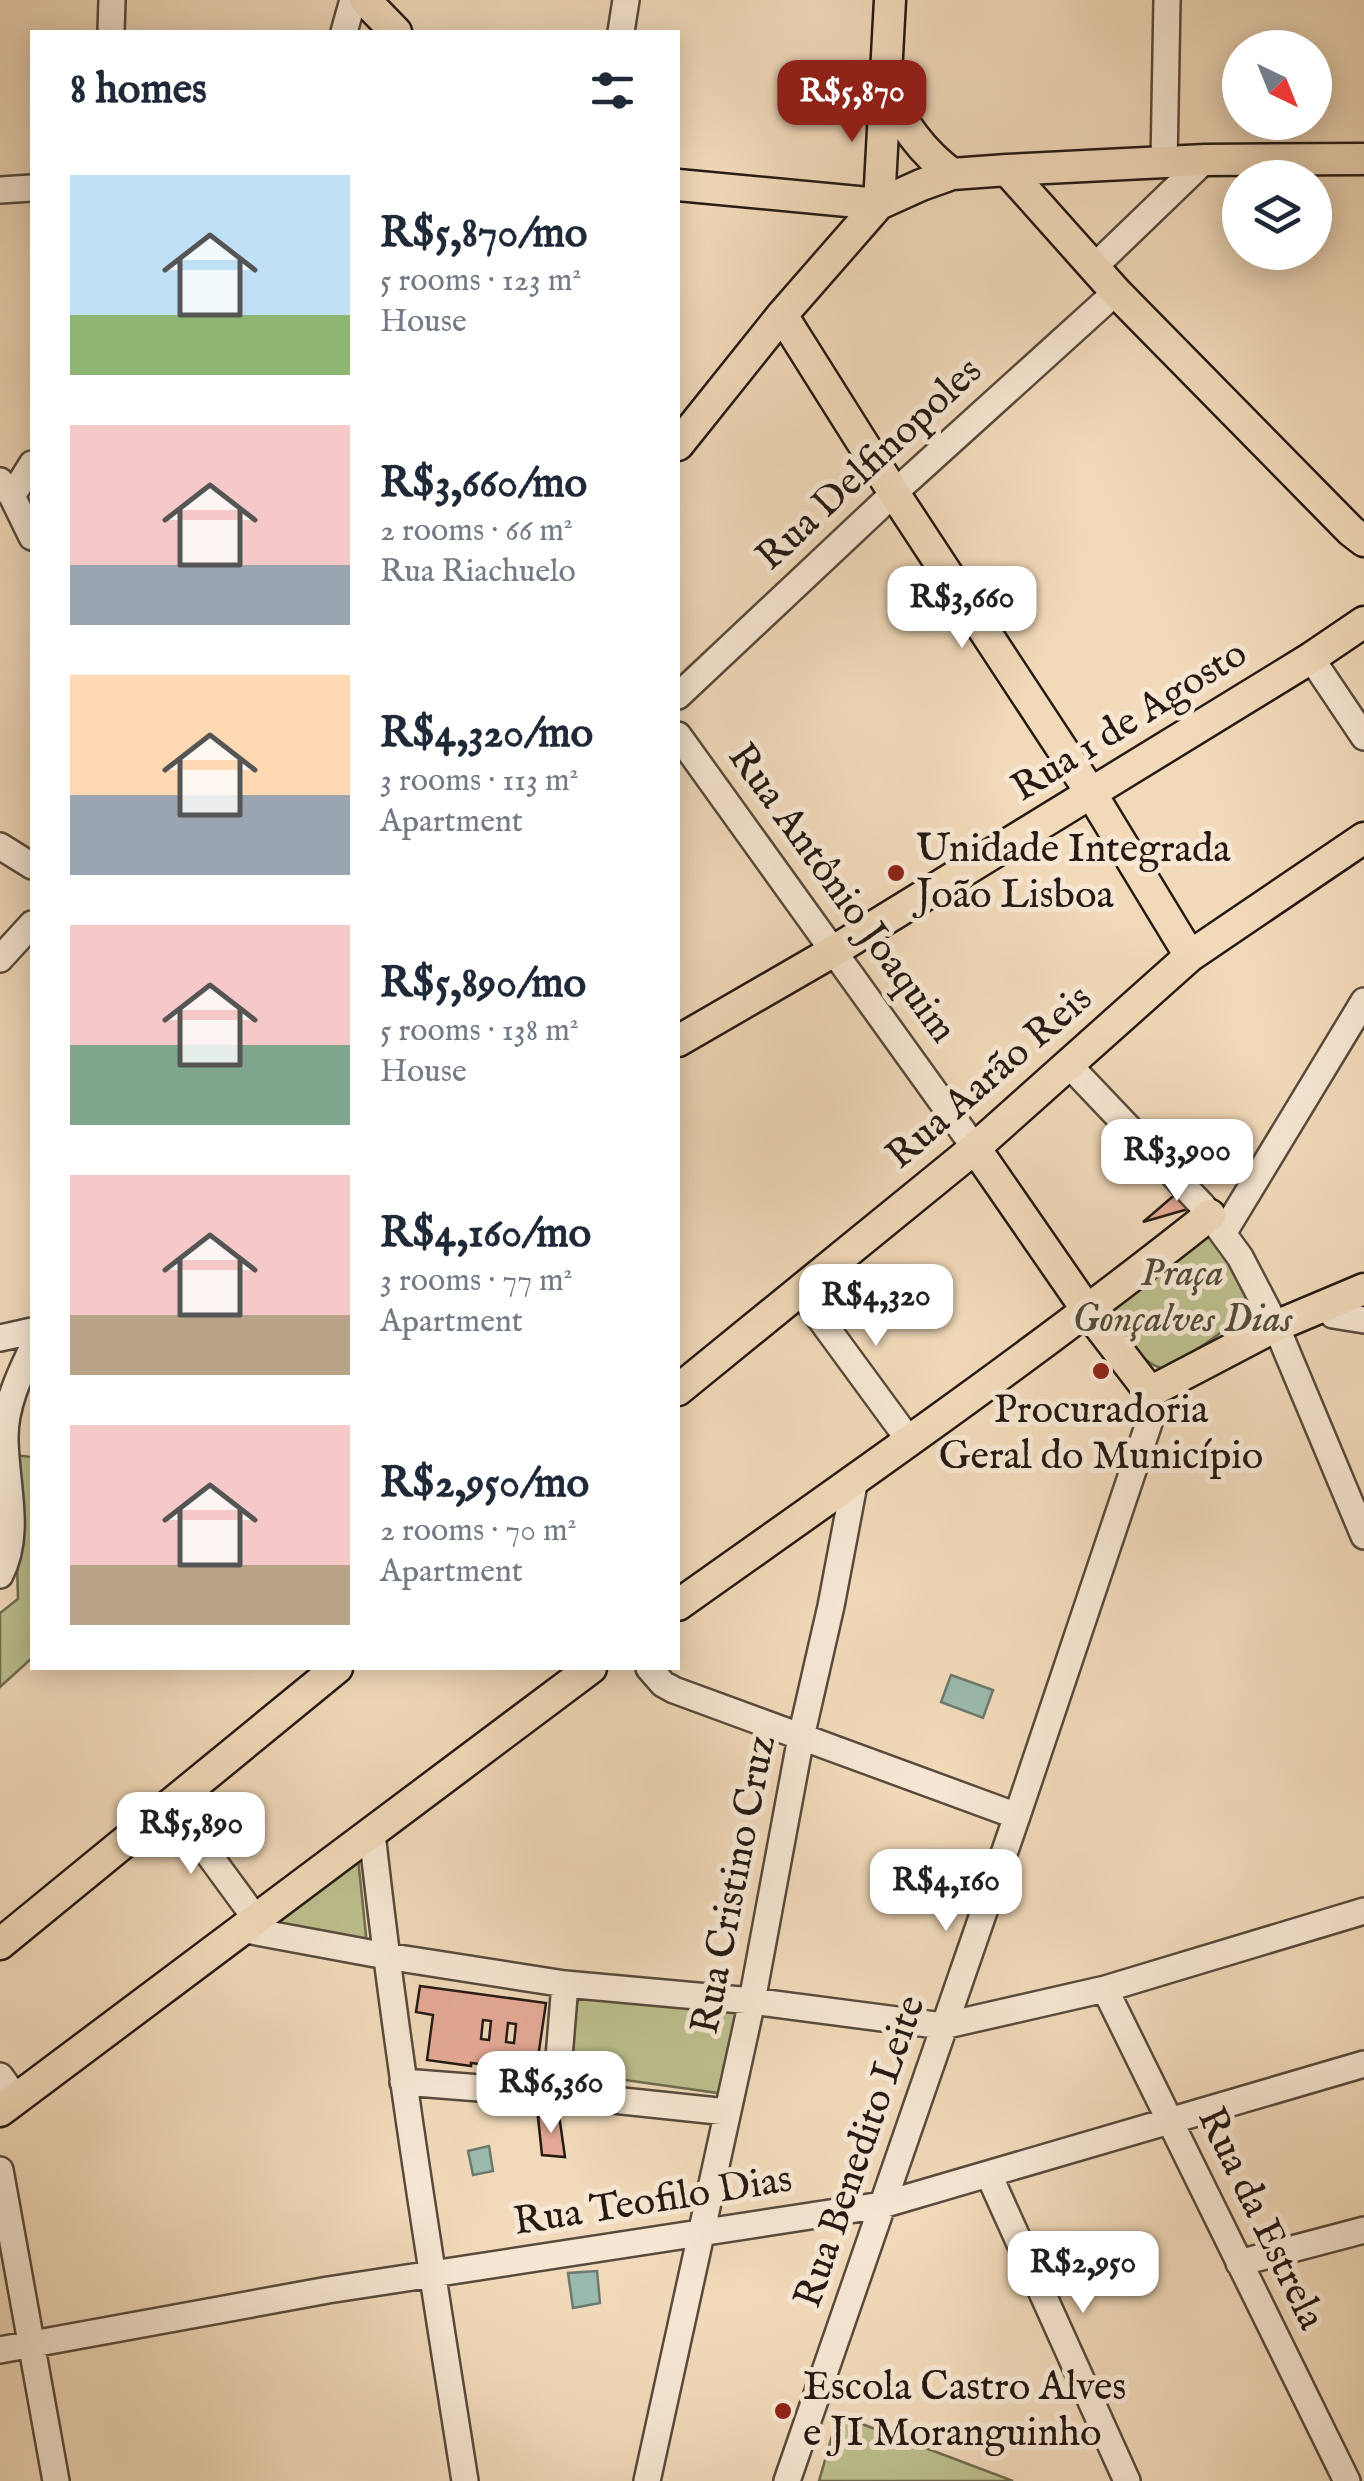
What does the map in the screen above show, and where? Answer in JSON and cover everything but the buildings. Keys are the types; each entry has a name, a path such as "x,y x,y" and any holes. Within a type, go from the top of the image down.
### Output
{"main road":[{"path":"365,0 394,30"},
{"path":"879,204 890,0"},
{"path":"884,88 920,146 952,174"},
{"path":"680,438 879,204 920,185 952,174 1007,170 1205,160 1364,159"},
{"path":"1007,170 1116,292 1360,533"},
{"path":"680,185 879,204"},
{"path":"782,315 1091,793 1190,956"},
{"name":"Rua 1 de Agosto","path":"680,1040 832,952 1364,622"},
{"name":"Rua Aarão Reis","path":"680,1388 975,1148 1190,956 1364,838"},
{"name":"Rua Antônio Joaquim","path":"975,1148 1087,1310 1150,1392"},
{"path":"680,1604 1087,1310 1217,1224"},
{"path":"1150,1392 1276,1326 1364,1289"},
{"path":"0,1944 331,1670"},
{"path":"6,2095 249,1924 588,1670"}],"street":[{"path":"110,30 112,0"},
{"path":"345,30 353,0"},
{"path":"621,30 626,0"},
{"path":"1164,162 1166,0"},
{"path":"1094,267 1205,160"},
{"path":"0,190 30,188"},
{"name":"Rua Delfinopoles","path":"680,694 1116,292"},
{"path":"30,466 6,488 30,533"},
{"path":"1311,658 1364,736"},
{"name":"Rua Antônio Joaquim","path":"680,738 975,1148"},
{"path":"0,846 30,860"},
{"path":"0,959 30,926"},
{"path":"1217,1224 1364,1001"},
{"path":"1069,1064 1217,1224 1248,1270 1276,1326 1364,1536"},
{"path":"799,1290 908,1440"},
{"path":"1326,1305 1333,1315 1364,1320"},
{"path":"0,1327 30,1336"},
{"path":"0,1338 30,1337"},
{"path":"0,1575 8,1560 11,1533 4,1438 7,1415 30,1343"},
{"name":"Rua Benedito Leite","path":"787,2481 1149,1423 1150,1392"},
{"name":"Rua Cristino Cruz","path":"647,2481 752,2001 856,1479"},
{"path":"650,1670 674,1690 1017,1816"},
{"path":"172,1803 249,1924 386,1956 565,1984 752,2001 943,2026 1106,1989 1364,1911"},
{"path":"372,1833 403,2082 465,2481"},
{"path":"556,2094 565,1984"},
{"name":"Rua da Estrela","path":"1106,1989 1347,2481"},
{"name":"Rua Teofilo Dias","path":"0,2350 432,2274 882,2205 1364,2064"},
{"path":"403,2082 727,2112"},
{"path":"0,2170 56,2481"},
{"path":"988,2174 1127,2481"},
{"path":"1240,2263 1364,2230"}],"green space":[{"name":"Praça Gonçalves Dias","path":"1214,1232 1251,1298 1236,1319 1214,1338 1167,1369 1157,1366 1138,1353 1122,1333 1101,1304 1103,1294"},
{"path":"14,1455 30,1457 30,1660 0,1687 0,1613 18,1599"},
{"path":"357,1849 367,1945 272,1921"},
{"path":"579,1990 740,2006 718,2093 568,2072"},
{"path":"838,2415 1013,2481 819,2481"}],"shaded area":[{"path":"951,1675 993,1690 983,1718 941,1702"},
{"path":"489,2146 493,2171 473,2175 468,2151"},
{"path":"597,2271 600,2303 573,2308 568,2273"}],"place":[{"name":"Unidade Integrada João Lisboa","path":"896,873"},
{"name":"Procuradoria Geral do Município","path":"1101,1371"},
{"name":"Escola Castro Alves e JI Moranguinho","path":"783,2411"}]}
